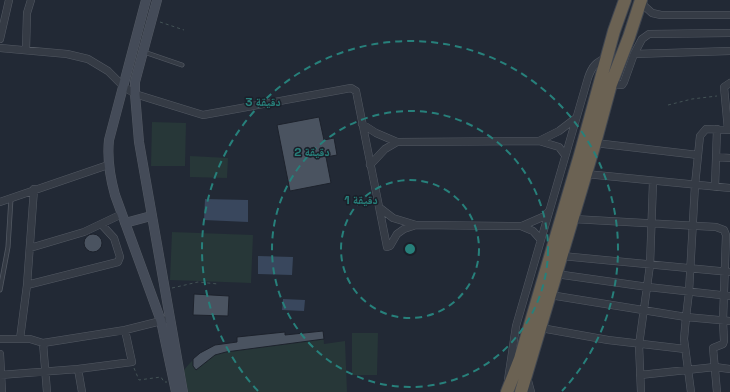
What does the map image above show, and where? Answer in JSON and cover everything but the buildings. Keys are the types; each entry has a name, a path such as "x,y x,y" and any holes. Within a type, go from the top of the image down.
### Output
{"highway":[{"path":"521,392 526,365 585,156 614,31 625,0"},
{"path":"507,392 526,365 541,328 586,174 585,156 595,143 611,84 630,37 640,1"},
{"path":"619,14 626,12 636,16"},
{"path":"614,31 624,37 630,37"}],"street":[{"path":"0,39 9,0"},
{"path":"26,50 27,13 31,0"},
{"path":"146,0 108,140 108,165 111,180 124,219 161,321 176,392"},
{"path":"157,0 142,52 135,82 135,94 139,142 183,392"},
{"path":"640,1 652,13 661,15 730,15"},
{"path":"611,84 622,84 624,82 634,54 642,39 649,34 730,33"},
{"path":"0,48 67,54 93,61 108,71 123,86 135,94 193,113 210,115 348,87 356,91 388,247 397,234 404,229 416,225"},
{"path":"634,54 730,51"},
{"path":"507,392 516,326 576,118 592,66 597,61 608,57"},
{"path":"691,392 684,333 689,292 694,185 701,134 706,129 729,130 724,85 730,82"},
{"path":"539,141 559,131 576,118"},
{"path":"362,124 376,133 397,142 539,141 559,147 565,155"},
{"path":"715,187 717,129"},
{"path":"370,165 385,149 397,142"},
{"path":"595,143 698,156"},
{"path":"716,157 730,158"},
{"path":"0,202 34,189 108,165"},
{"path":"586,174 653,182 730,188"},
{"path":"641,392 639,345 650,265 650,222 653,182"},
{"path":"20,339 27,285 34,189"},
{"path":"380,208 393,218 416,225 522,226 533,231 541,240"},
{"path":"522,226 545,216 551,208"},
{"path":"30,248 124,219 151,216"},
{"path":"573,219 692,225 719,227 724,230 726,235 727,272 726,321 724,341 722,344 713,348 718,392"},
{"path":"27,285 118,262 120,257 115,240 102,225"},
{"path":"562,256 727,272"},
{"path":"556,274 727,296"},
{"path":"550,295 726,321"},
{"path":"0,339 20,339 43,342 125,330 171,319"},
{"path":"541,328 639,345 685,349"},
{"path":"1,375 78,369 132,362 125,330"},
{"path":"43,342 47,392"},
{"path":"0,354 2,392"},
{"path":"526,365 531,392"},
{"path":"640,375 716,367 730,369"},
{"path":"78,369 82,392"}],"lane":[{"path":"142,52 182,64"},
{"path":"0,290 5,264 11,198"},
{"path":"0,263 5,264"}],"path":[{"path":"152,19 184,30"},
{"path":"668,105 692,99 724,95"},
{"path":"166,290 183,284 198,282 218,284"},
{"path":"132,362 139,380 161,377 164,382 174,381"}],"shaded area":[{"path":"152,122 186,123 185,166 151,166"},
{"path":"190,156 228,158 227,178 190,177"},
{"path":"172,232 253,235 251,283 170,280"},
{"path":"323,331 324,344 345,341 347,392 188,392 184,370 201,353 213,347 237,342 237,337 285,332 285,335"},
{"path":"352,333 378,333 377,375 352,375"}],"water":[{"path":"205,199 248,200 248,222 204,220"},
{"path":"258,256 293,257 292,275 258,274"},
{"path":"283,299 305,300 304,311 282,310"}]}
